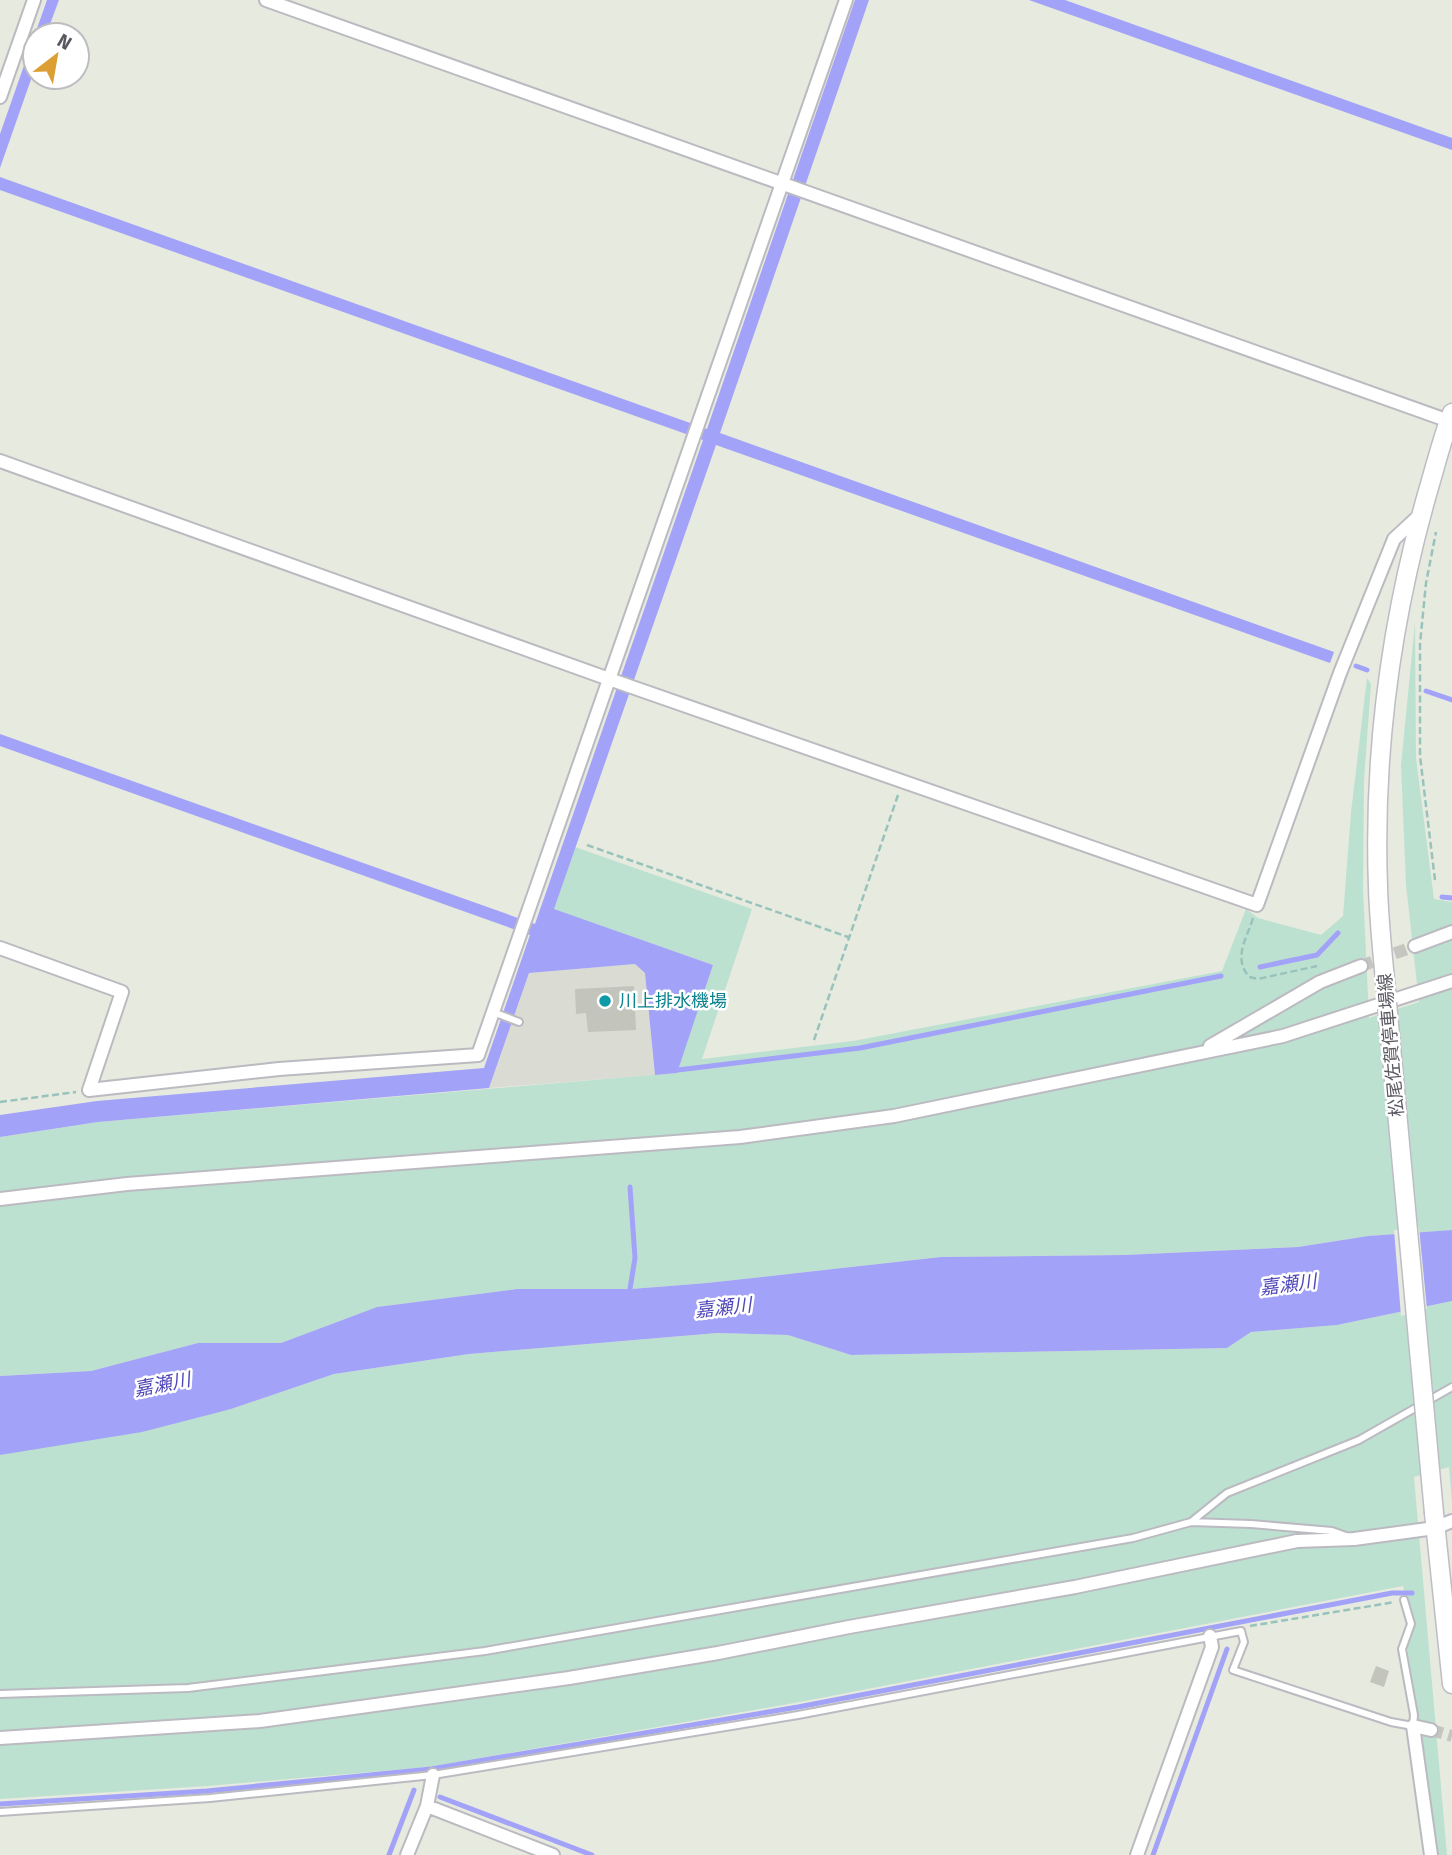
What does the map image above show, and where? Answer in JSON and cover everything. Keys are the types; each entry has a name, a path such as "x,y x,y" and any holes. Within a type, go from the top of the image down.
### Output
{"main road":[{"name":"松尾佐賀停車場線","path":"1451,419 1421,514 1401,594 1386,698 1379,780 1378,887 1434,1520 1452,1684"}],"street":[{"path":"0,97 34,0"},
{"path":"266,0 1451,419"},
{"path":"0,948 122,992 89,1090 279,1069 478,1055 846,0"},
{"path":"0,461 609,679 1257,905 1340,673 1394,539 1421,514"},
{"path":"1415,946 1452,932"},
{"path":"1200,1052 1320,982 1361,967"},
{"path":"0,1199 127,1184 740,1137 894,1116 1283,1036 1452,981"},
{"path":"0,1738 260,1721 569,1678 1075,1587 1297,1541 1354,1539 1434,1520 1452,1521"},
{"path":"1137,1855 1212,1647 1210,1636"},
{"path":"1431,1730 1413,1726 1431,1855"},
{"path":"407,1855 427,1806 433,1775"},
{"path":"427,1806 553,1855"}],"lane":[{"path":"493,1012 519,1022"},
{"path":"1191,1522 1227,1493 1359,1440 1452,1387"},
{"path":"0,1694 188,1688 485,1651 1133,1538 1191,1522 1332,1531 1354,1539"},
{"path":"0,1812 210,1798 433,1775 798,1715 1241,1631 1244,1642 1233,1670 1391,1722 1413,1726 1414,1716 1402,1649 1411,1624 1404,1600"}],"path":[{"path":"1435,880 1420,756 1420,658 1426,583 1436,533"},
{"path":"814,1040 902,781"},
{"path":"587,845 848,937"},
{"path":"1257,905 1240,957 1241,967 1249,977 1258,979 1323,965"},
{"path":"0,1102 89,1090"},
{"path":"1241,1631 1251,1625 1404,1600"}],"shaded area":[{"path":"635,964 645,973 655,1075 489,1088 529,973"}],"green space":[{"path":"1415,623 1416,758 1434,899 1452,902 1452,1230 1368,1236 1298,1247 1124,1255 941,1257 631,1289 517,1289 377,1307 281,1343 198,1343 91,1371 0,1376 0,1137 98,1122 676,1073 713,965 553,909 575,847 752,909 702,1059 853,1041 1222,971 1246,909 1258,918 1321,935 1343,916 1351,812 1367,678 1371,684 1364,781 1363,889 1369,1018 1419,1002 1406,885 1401,765"},
{"path":"1452,1301 1452,1503 1449,1467 1414,1477 1447,1855 1438,1855 1407,1647 1413,1625 1403,1586 800,1702 429,1767 208,1786 0,1799 0,1455 231,1409 334,1374 469,1354 717,1333 788,1335 851,1355 1227,1348 1251,1332 1337,1325"}],"water":[{"path":"47,0 59,0 51,21 40,21"},
{"path":"855,0 869,0 720,433 1334,652 1330,663 716,445 554,909 713,965 677,1073 655,1075 645,973 635,964 529,973 489,1088 98,1122 0,1137 0,1115 97,1101 484,1068 530,935 0,746 0,734 535,924 703,440 0,190 0,177 707,429"},
{"path":"1029,0 1065,0 1452,138 1452,150"},
{"path":"21,74 21,91 27,91 0,168 0,134"},
{"name":"嘉瀬川","path":"1452,1230 1452,1301 1337,1325 1251,1332 1227,1348 851,1355 788,1335 717,1333 469,1354 334,1374 231,1409 142,1432 0,1455 0,1376 91,1371 198,1343 281,1343 377,1307 517,1289 631,1289 941,1257 1124,1255 1298,1247 1368,1236"}],"pier":[{"path":"1419,1227 1427,1309 1401,1316 1394,1230"}],"building":[{"name":"川上排水機場","path":"634,986 636,1030 588,1032 586,1013 576,1014 575,989"},
{"path":"1376,1666 1389,1671 1384,1687 1370,1682"}],"waterway":[{"path":"1356,666 1367,670"},
{"path":"1426,691 1452,700"},
{"path":"1442,897 1452,898"},
{"path":"1260,967 1317,955 1338,933"},
{"path":"678,1070 860,1048 1221,976"},
{"path":"629,1295 635,1258 630,1187"},
{"path":"0,1804 207,1791 431,1769 798,1707 1392,1593 1412,1593"},
{"path":"1153,1855 1227,1649"},
{"path":"389,1855 414,1790"},
{"path":"440,1797 592,1855"}],"tunnel":[{"path":"1361,966 1415,946"},
{"path":"1431,1730 1452,1736"}],"place":[{"name":"川上排水機場","path":"605,1001"}]}
